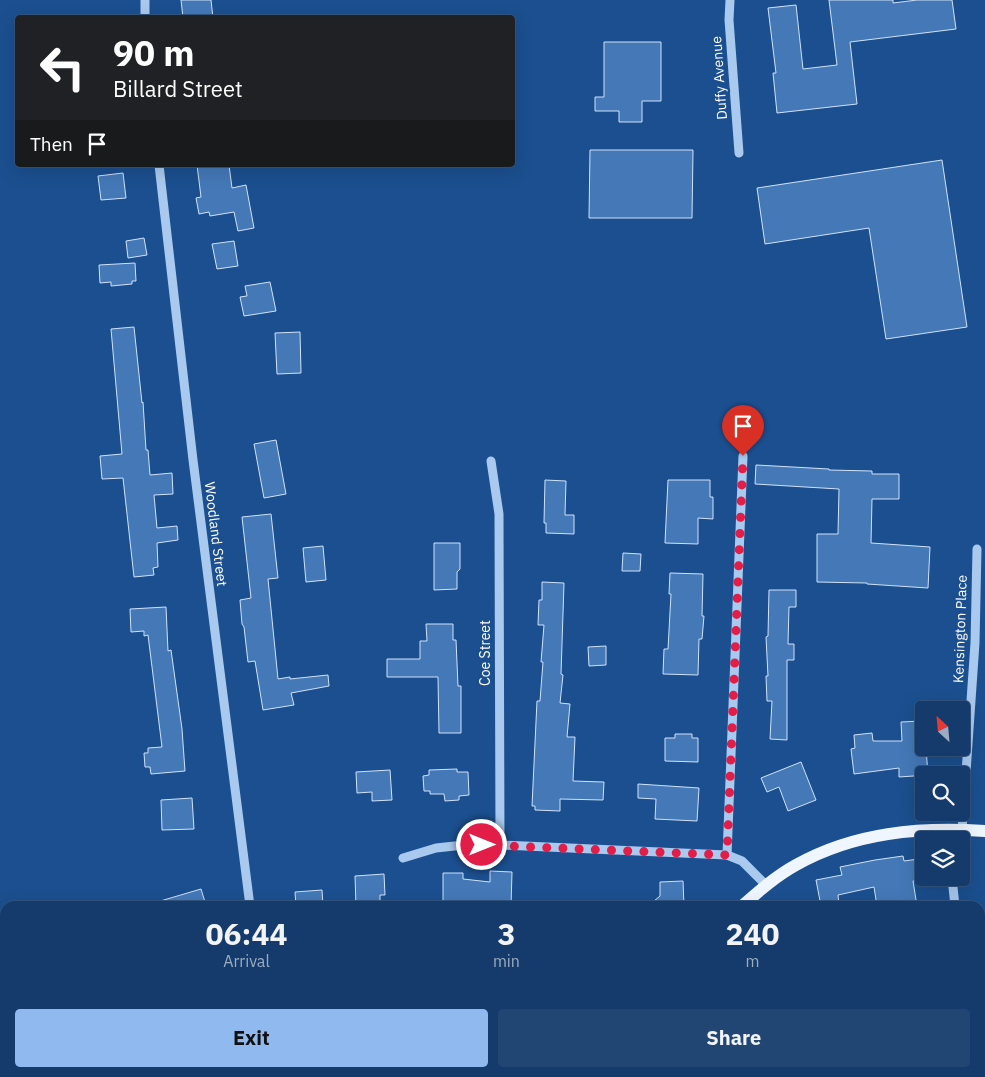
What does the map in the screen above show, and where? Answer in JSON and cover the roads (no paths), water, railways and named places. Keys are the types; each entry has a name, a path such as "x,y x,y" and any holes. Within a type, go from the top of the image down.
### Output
{"main road":[{"path":"748,901 766,885 795,865 853,840 889,833 930,831"},
{"path":"959,831 985,831"}],"street":[{"path":"145,0 145,15"},
{"name":"Duffy Avenue","path":"730,0 729,20 739,153"},
{"name":"Woodland Street","path":"159,167 192,451 249,901"},
{"path":"727,855 743,456"},
{"name":"Coe Street","path":"491,461 499,514 500,845"},
{"name":"Kensington Place","path":"962,830 975,642 977,549"},
{"path":"403,858 436,848 464,845 727,855 742,861 766,885"},
{"path":"953,886 954,901"}]}
